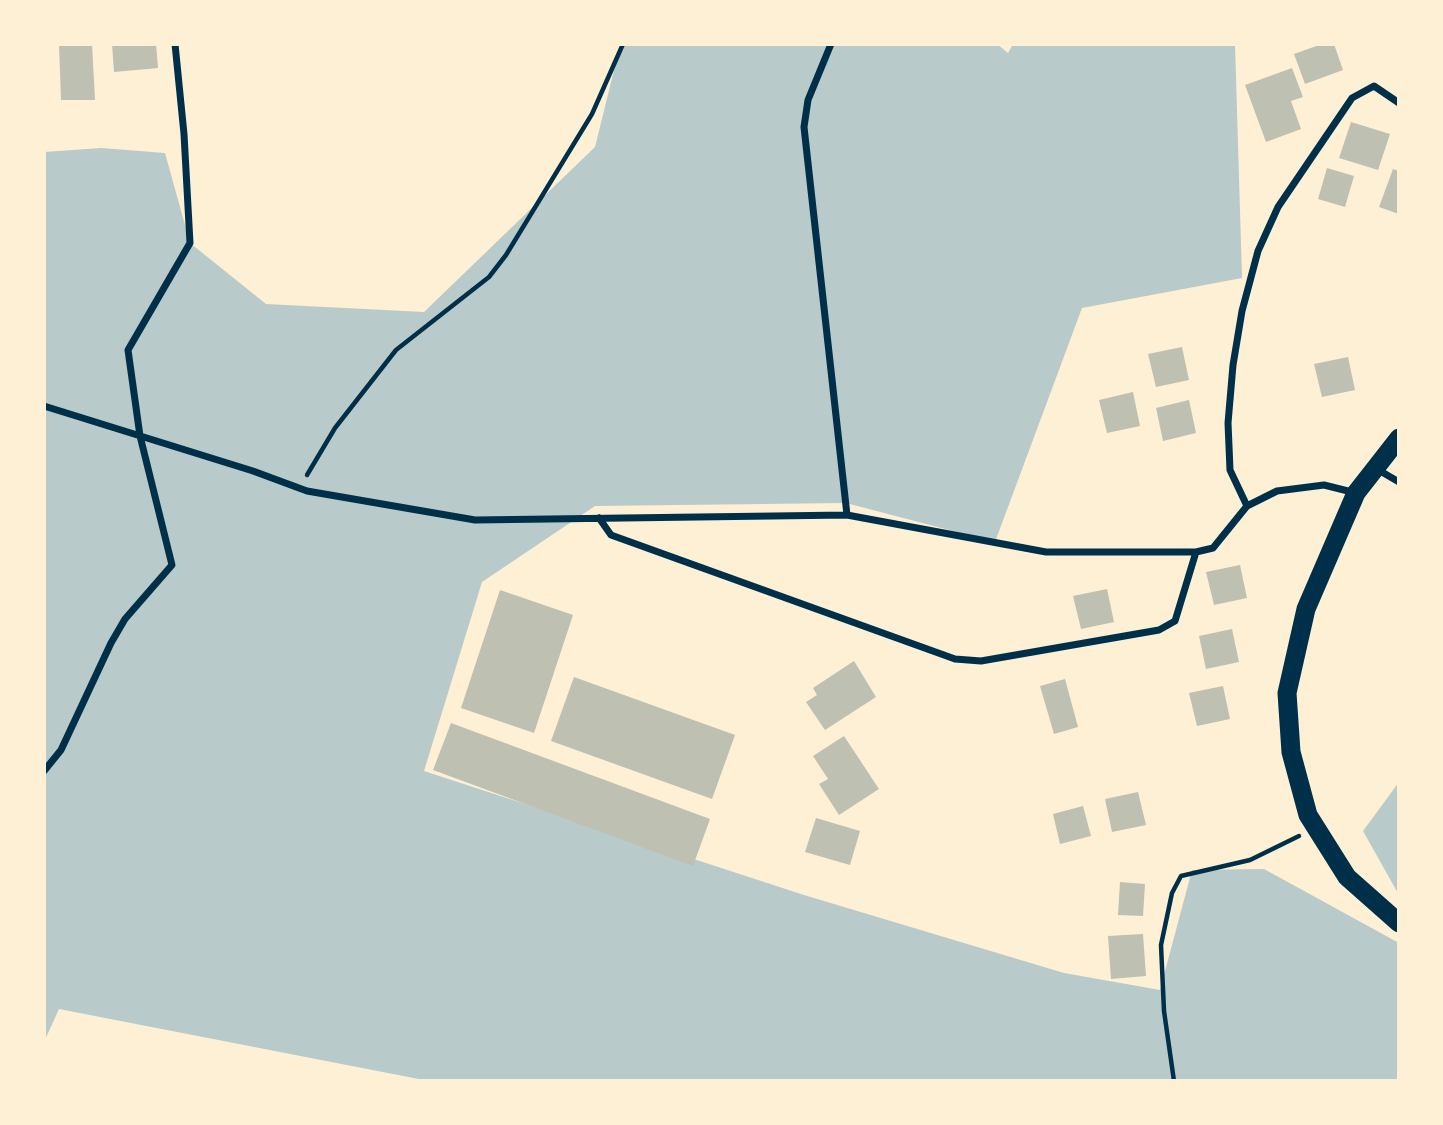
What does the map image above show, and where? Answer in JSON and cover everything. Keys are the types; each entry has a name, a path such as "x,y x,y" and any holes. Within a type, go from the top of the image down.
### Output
{"highway":[{"path":"1399,438 1356,494 1306,609 1287,693 1291,752 1308,815 1347,877 1399,923"}],"street":[{"path":"44,771 61,750 125,619 172,565 140,436 128,350 190,243 175,44"},
{"path":"831,44 808,100 804,127 848,515"},
{"path":"1247,506 1230,470 1228,423 1233,365 1242,312 1258,251 1278,207 1352,98 1374,86 1399,103"},
{"path":"44,407 253,471 299,488 475,520 848,515 1046,552 1196,552 1213,548 1247,506 1277,491 1324,485 1356,494"},
{"path":"1374,468 1399,482"},
{"path":"599,518 611,535 955,659 981,662 1159,630 1175,621 1196,552"}],"path":[{"path":"299,488 335,429 396,350 489,278 506,255 592,114 622,44"},
{"path":"1174,1081 1164,1011 1161,945 1172,893 1181,876 1250,860 1315,827"}],"shaded area":[{"path":"618,44 997,44 1008,53 1013,44 1235,44 1242,278 1082,308 995,542 846,503 595,506 482,582 424,771 804,895 1064,973 1160,990 1192,870 1264,869 1399,943 1399,1081 429,1081 59,1009 44,1042 44,152 101,148 165,153 190,243 266,304 424,312 595,147 620,46"},
{"path":"1399,782 1399,895 1363,831"}],"building":[{"path":"59,44 92,44 95,100 61,100"},
{"path":"112,44 156,44 158,68 114,72"},
{"path":"1322,44 1334,44 1343,70 1305,84 1294,54"},
{"path":"1292,68 1303,97 1291,101 1301,129 1266,142 1245,85"},
{"path":"1351,122 1390,134 1378,170 1339,158"},
{"path":"1327,168 1354,176 1345,207 1318,199"},
{"path":"1393,169 1399,171 1399,214 1379,207"},
{"path":"1182,347 1189,380 1156,387 1148,354"},
{"path":"1348,357 1355,390 1322,397 1314,364"},
{"path":"1133,392 1140,426 1107,433 1099,400"},
{"path":"1189,400 1196,433 1163,441 1156,408"},
{"path":"1240,565 1247,598 1214,605 1206,572"},
{"path":"1107,589 1114,622 1081,629 1073,596"},
{"path":"500,590 573,615 534,733 461,708"},
{"path":"1232,629 1239,662 1206,669 1199,636"},
{"path":"854,661 876,697 825,730 806,702 817,695 813,688"},
{"path":"574,677 735,735 712,799 551,741"},
{"path":"1065,679 1078,727 1054,734 1040,686"},
{"path":"1223,686 1230,719 1197,726 1189,693"},
{"path":"451,723 710,819 693,866 433,770"},
{"path":"844,736 879,789 839,815 819,784 828,779 813,756"},
{"path":"1138,792 1146,825 1112,832 1105,799"},
{"path":"1083,806 1091,836 1060,844 1053,814"},
{"path":"816,818 860,831 850,865 805,852"},
{"path":"1120,882 1145,884 1143,916 1118,915"},
{"path":"1143,934 1146,976 1111,979 1108,936"}]}
